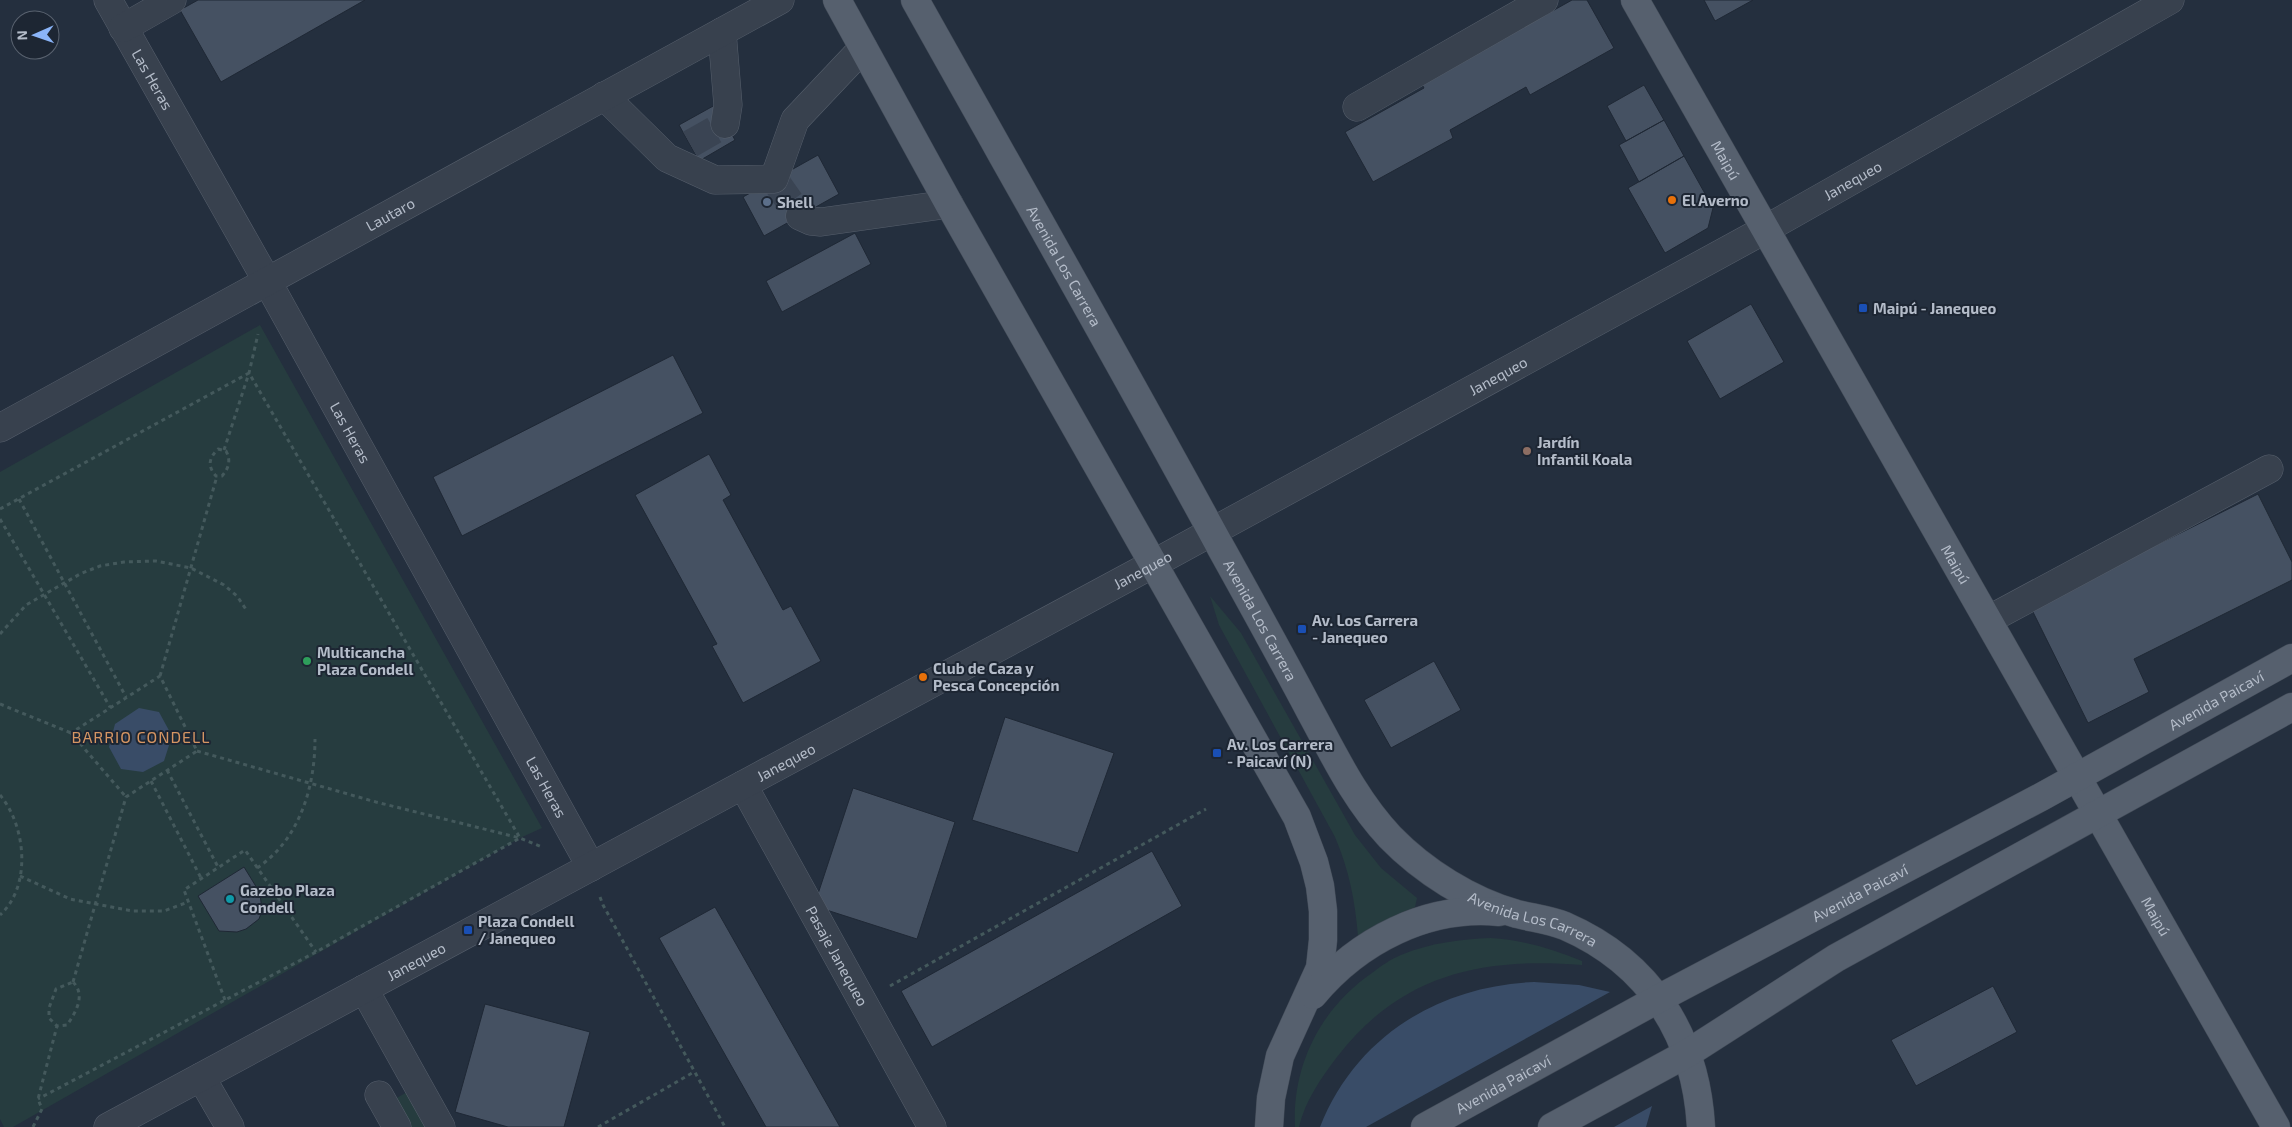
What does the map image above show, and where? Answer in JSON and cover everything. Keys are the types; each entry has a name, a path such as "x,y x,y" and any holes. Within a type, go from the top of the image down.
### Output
{"main road":[{"path":"836,0 949,204 1297,817 1314,862 1323,911 1323,940 1320,968 1278,1063 1271,1098 1269,1127"},
{"name":"Avenida Los Carrera","path":"915,0 1212,531 1355,793 1372,816 1412,857 1444,880 1478,899 1515,913 1563,925 1599,944 1629,966 1658,999 1670,1016 1688,1053 1695,1078 1701,1127"},
{"name":"Maipú","path":"1635,0 2276,1127"},
{"name":"Avenida Paicaví","path":"1425,1127 1658,999 2077,776 2292,658"},
{"path":"1552,1127 1688,1053 1836,958 2292,707"},
{"path":"1298,1017 1310,999 1338,968 1367,946 1391,932 1431,918 1452,914 1494,911 1515,913"}],"street":[{"name":"Las Heras","path":"108,0 267,282 591,867"},
{"path":"123,28 172,0"},
{"name":"Lautaro","path":"0,428 780,0"},
{"path":"1357,107 1544,0"},
{"name":"Janequeo","path":"108,1127 1153,564 1766,229 2170,0"},
{"path":"722,32 728,105 725,124"},
{"path":"604,96 667,158 715,180 774,179 795,120 863,48"},
{"path":"667,158 690,144"},
{"path":"800,216 811,221 821,222 949,204"},
{"path":"1988,620 2269,469"},
{"name":"Pasaje Janequeo","path":"743,785 932,1127"},
{"path":"364,989 441,1127"},
{"path":"201,1077 230,1127"},
{"path":"379,1095 397,1127"}],"path":[{"path":"224,450 249,373 267,282"},
{"path":"0,509 249,373"},
{"path":"249,373 520,838"},
{"path":"218,449 224,450 229,456 229,463 222,476 218,476 212,472 209,464 210,456 218,449"},
{"path":"218,476 160,676 197,751 376,802 520,838 591,867 603,905 725,1127"},
{"path":"19,499 126,697"},
{"path":"0,519 110,707"},
{"path":"0,634 26,605 100,566 124,562 156,561 191,568 224,585 237,596 248,611"},
{"path":"71,733 160,676"},
{"path":"0,704 71,733 126,797"},
{"path":"257,868 270,860 292,834 310,783 315,758 315,739"},
{"path":"74,982 126,797 197,751"},
{"path":"167,770 218,867"},
{"path":"150,781 201,878"},
{"path":"0,795 9,806 17,829 23,865 15,892 0,915"},
{"path":"863,1001 1206,809"},
{"path":"38,1100 316,952 520,838"},
{"path":"225,1000 184,890 245,850 316,952"},
{"path":"20,876 70,899 133,911 164,911 188,902"},
{"path":"57,1026 50,1018 51,1000 56,989 74,982"},
{"path":"57,1026 67,1025 76,1009 80,997 78,987 74,982"},
{"path":"33,1127 42,1109 38,1100 57,1026"},
{"path":"598,1127 694,1072"}],"green space":[{"path":"260,325 542,828 520,838 13,1127 4,1127 0,1119 0,472"},
{"path":"1210,596 1241,633 1355,835 1381,868 1417,898 1415,907 1373,929 1364,937 1358,936 1351,885 1335,837 1219,625"},
{"path":"1491,938 1526,943 1549,949 1582,961 1582,965 1511,964 1477,969 1446,977 1416,989 1388,1006 1362,1029 1337,1057 1309,1099 1299,1127 1295,1127 1295,1104 1299,1082 1313,1040 1324,1021 1354,987 1386,963 1423,947 1468,939"},
{"path":"411,1090 432,1127 406,1127 391,1101"}],"water":[{"path":"139,708 159,712 172,736 164,761 143,772 121,769 109,747 115,724"},
{"path":"1534,982 1579,985 1610,992 1366,1127 1320,1127 1336,1095 1355,1067 1378,1042 1405,1022 1434,1006 1466,994 1499,986"},
{"path":"1652,1106 1646,1127 1614,1127"}],"building":[{"path":"198,0 365,0 221,82 180,10"},
{"path":"1572,0 1587,0 1614,48 1530,95 1526,87 1450,130 1453,138 1373,182 1345,132 1424,88 1419,79 1545,11 1547,14"},
{"path":"1704,0 1753,0 1715,21"},
{"path":"1644,85 1664,120 1626,141 1607,106"},
{"path":"715,105 735,140 699,161 679,125"},
{"path":"1664,120 1684,156 1639,182 1619,145"},
{"path":"818,155 839,194 764,236 743,197"},
{"name":"El Averno","path":"1684,156 1713,208 1708,228 1665,253 1628,188"},
{"path":"855,233 871,264 782,312 766,281"},
{"path":"1751,304 1784,362 1720,399 1687,341"},
{"path":"673,355 703,413 462,536 433,477"},
{"path":"709,454 731,495 723,500 783,610 791,606 821,661 743,703 712,646 717,644 635,495"},
{"path":"2258,494 2292,562 2292,580 2134,659 2149,692 2088,723 2031,608"},
{"path":"1434,661 1461,710 1391,748 1364,700"},
{"path":"1005,717 1114,753 1078,853 972,820"},
{"path":"853,788 955,822 917,939 814,906"},
{"path":"1152,851 1182,906 932,1047 901,991"},
{"name":"Gazebo Plaza Condell","path":"244,867 260,893 262,911 259,919 246,929 237,932 219,931 198,896"},
{"path":"715,907 840,1127 766,1127 659,938"},
{"path":"1993,986 2017,1032 1916,1086 1891,1040"},
{"path":"485,1004 590,1032 564,1127 508,1127 455,1112"}],"tunnel":[{"path":"690,144 725,124"},
{"path":"774,179 800,216"}],"place":[{"name":"El Averno","path":"1672,200"},
{"name":"Shell","path":"767,202"},
{"name":"Maipú - Janequeo","path":"1863,308"},
{"name":"Jardín Infantil Koala","path":"1527,451"},
{"name":"Av. Los Carrera - Janequeo","path":"1302,629"},
{"name":"Multicancha Plaza Condell","path":"307,661"},
{"name":"Club de Caza y Pesca Concepción","path":"923,677"},
{"name":"Av. Los Carrera - Paicaví (N)","path":"1217,753"},
{"name":"Gazebo Plaza Condell","path":"230,899"},
{"name":"Plaza Condell / Janequeo","path":"468,930"}],"district":[{"name":"BARRIO CONDELL","path":"141,736"}]}
